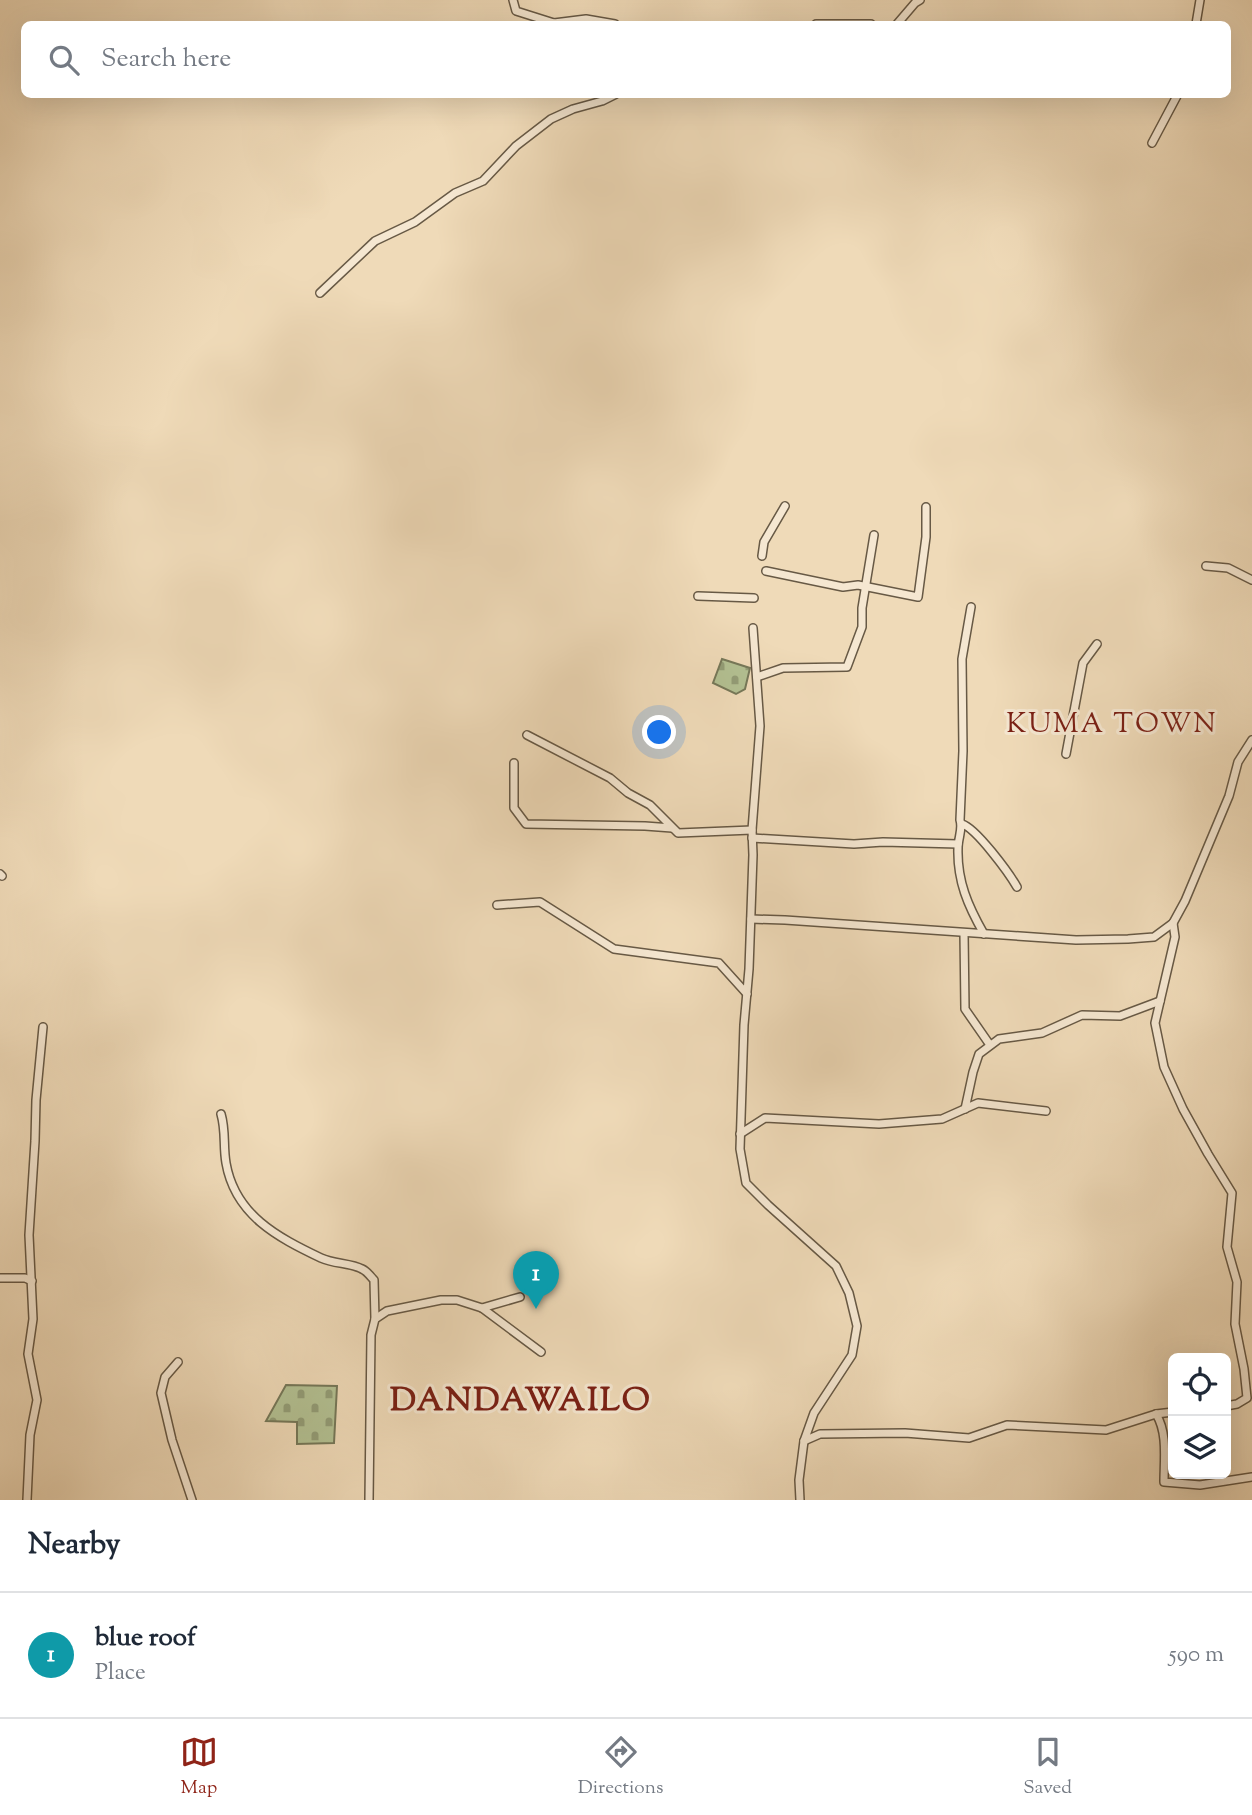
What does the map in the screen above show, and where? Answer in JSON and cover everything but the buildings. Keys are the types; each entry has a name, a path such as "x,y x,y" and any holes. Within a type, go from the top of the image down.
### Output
{"street":[{"path":"513,0 516,11 544,21"},
{"path":"900,21 920,0"},
{"path":"1196,21 1200,0"},
{"path":"573,21 598,21"},
{"path":"320,293 375,241 415,222 455,193 484,181 516,146 551,119 608,98"},
{"path":"1152,143 1176,98"},
{"path":"762,556 764,542 785,506"},
{"path":"766,571 843,587 858,585 918,597 926,537 926,507"},
{"path":"757,677 783,668 847,667 862,627 862,608 874,535"},
{"path":"1206,566 1228,568 1252,580"},
{"path":"698,596 754,598"},
{"path":"971,607 962,659 962,824 958,844 958,874 971,911 984,934"},
{"path":"753,628 761,726 752,834 751,919 740,1149 746,1183 836,1266 849,1293 857,1326 852,1354 814,1413 804,1441 799,1480 800,1500"},
{"path":"1066,754 1083,663 1097,644"},
{"path":"527,735 610,778 650,806 678,833 752,834 854,844 958,844"},
{"path":"751,919 1076,940 1154,937 1173,923 1185,901 1229,796 1238,762 1252,740"},
{"path":"514,763 514,808 526,824 673,828"},
{"path":"962,824 976,834 1017,887"},
{"path":"497,905 540,902 614,949 719,963 747,994"},
{"path":"1173,923 1175,937 1155,1023 1164,1067 1189,1121 1232,1193 1227,1247 1237,1282 1235,1324 1247,1398 1231,1405"},
{"path":"964,933 965,1009 990,1045"},
{"path":"965,1109 979,1054 999,1038 1042,1033 1082,1015 1120,1016 1160,1001"},
{"path":"27,1500 30,1435 37,1400 27,1354 33,1320 29,1235 43,1027"},
{"path":"740,1134 765,1118 879,1124 942,1119 978,1103 1046,1111"},
{"path":"221,1114 225,1126 226,1162 233,1187 257,1221 289,1242 331,1263 362,1269 374,1280 369,1500"},
{"path":"0,1278 24,1278 32,1281"},
{"path":"482,1308 520,1297"},
{"path":"375,1319 387,1311 441,1300 457,1300 482,1308 541,1352"},
{"path":"178,1362 166,1377 161,1394 172,1440 192,1500"},
{"path":"804,1441 820,1434 905,1433 969,1438 1007,1426 1105,1430 1168,1413"},
{"path":"1156,1415 1162,1423 1164,1482 1200,1485 1252,1477"}],"green space":[{"path":"722,659 750,668 745,689 736,694 713,683"},
{"path":"286,1385 337,1386 334,1443 297,1444 297,1422 266,1421"}],"place":[{"name":"blue roof","path":"536,1309"}],"district":[{"name":"KUMA TOWN","path":"1112,725"},
{"name":"DANDAWAILO","path":"521,1402"}]}
